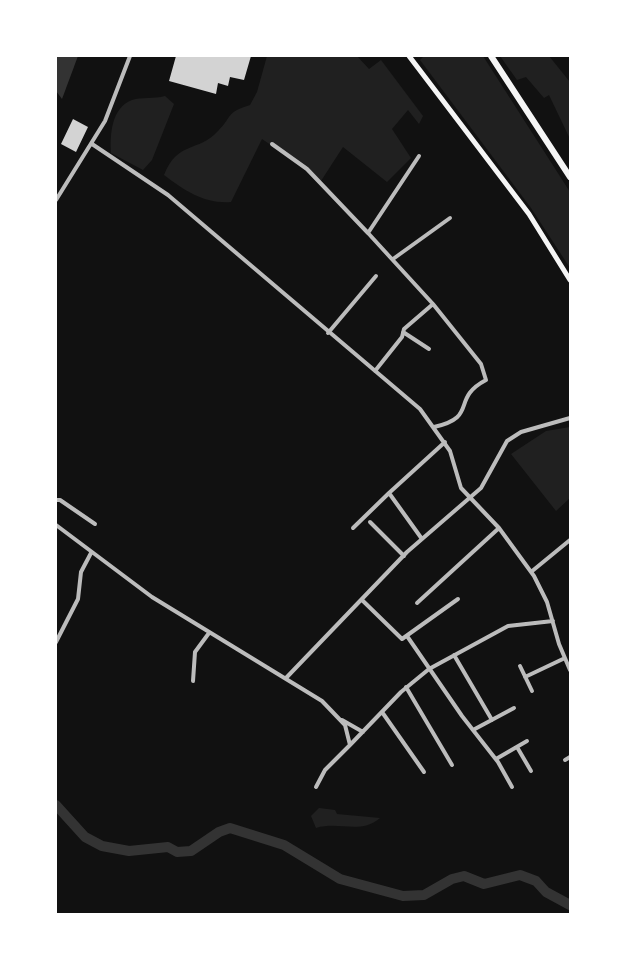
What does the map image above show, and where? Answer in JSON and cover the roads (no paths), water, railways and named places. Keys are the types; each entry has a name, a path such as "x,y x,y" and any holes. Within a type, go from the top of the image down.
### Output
{"main road":[{"path":"409,56 534,221 570,280"},
{"path":"491,56 570,177"}],"street":[{"path":"56,200 92,144 112,104 130,56"},
{"path":"92,144 168,195 420,409 445,442 453,459 459,483 499,528 531,572 543,594 570,670"},
{"path":"272,144 307,169 393,259 481,364 486,380 468,392 462,415 457,420 435,427"},
{"path":"368,233 419,156"},
{"path":"393,259 450,218"},
{"path":"328,333 376,276"},
{"path":"375,371 403,332 433,304"},
{"path":"403,332 429,350"},
{"path":"286,678 404,556 484,485 497,454 510,438 521,432 570,418"},
{"path":"353,528 445,442"},
{"path":"389,493 422,539"},
{"path":"56,500 60,500 95,524"},
{"path":"370,522 404,556"},
{"path":"56,525 152,597 322,701 342,720 363,732"},
{"path":"417,603 476,546 499,528"},
{"path":"531,572 570,540"},
{"path":"56,642 78,599 81,572 91,553"},
{"path":"362,600 399,638 407,636 458,599"},
{"path":"316,787 325,770 406,687 429,669 511,625 553,621"},
{"path":"193,681 195,652 209,633"},
{"path":"407,636 496,759 512,787"},
{"path":"454,655 492,720"},
{"path":"525,677 565,657"},
{"path":"520,666 532,691"},
{"path":"406,687 452,765"},
{"path":"473,730 514,708"},
{"path":"382,712 424,772"},
{"path":"342,720 350,745"},
{"path":"496,759 527,741"},
{"path":"517,747 531,771"},
{"path":"565,760 570,757"}],"waterway":[{"path":"56,805 85,837 102,846 129,851 168,847 177,852 191,851 219,832 230,828 284,845 340,879 403,896 424,895 452,879 464,876 484,884 520,875 536,881 546,892 570,905"}]}
